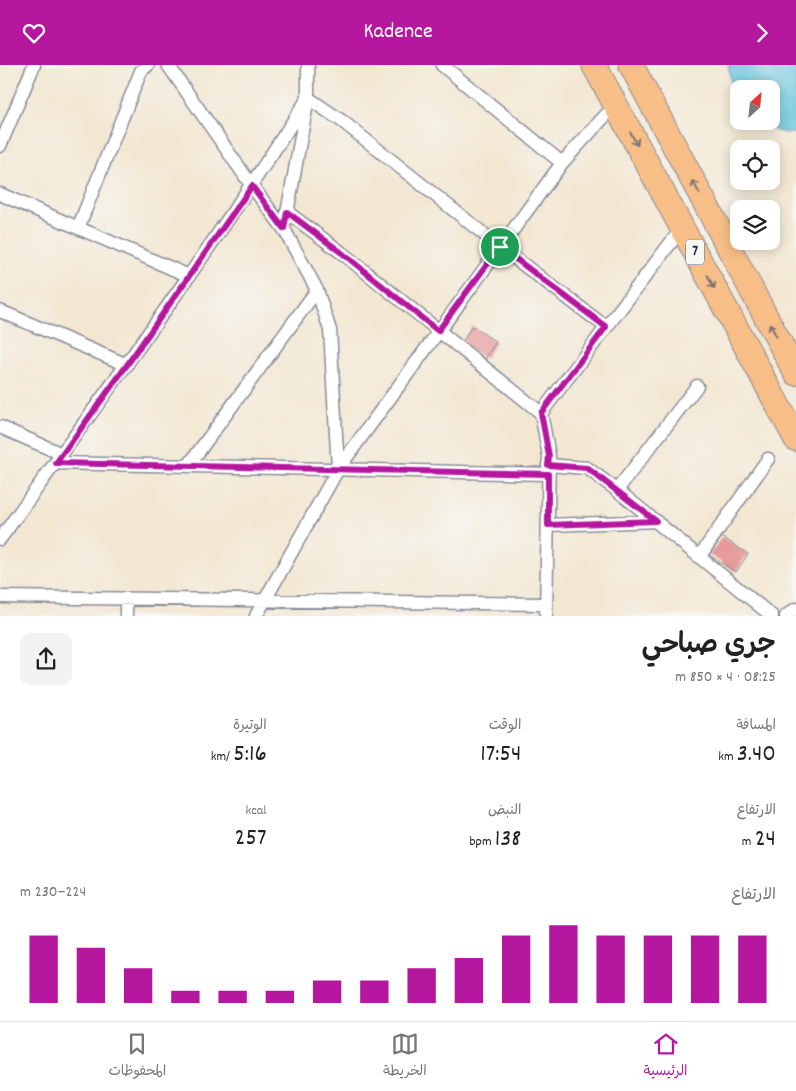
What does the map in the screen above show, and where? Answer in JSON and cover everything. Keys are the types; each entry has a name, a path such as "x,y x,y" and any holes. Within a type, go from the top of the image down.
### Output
{"highway":[{"name":"7","path":"594,65 796,439"},
{"name":"7","path":"631,65 796,373"}],"street":[{"path":"0,146 34,65"},
{"path":"78,228 141,71 148,65"},
{"path":"168,65 284,229 318,290 330,330 338,469"},
{"path":"442,65 562,163"},
{"path":"284,229 308,98 307,67"},
{"path":"0,539 127,365 252,186 308,98"},
{"path":"308,98 342,121 500,247 606,327"},
{"path":"256,616 338,469 562,163 615,105"},
{"path":"0,195 189,276"},
{"path":"0,597 265,601 546,610 549,456 541,413 342,253 287,212"},
{"path":"541,413 682,228"},
{"path":"188,466 318,290"},
{"path":"0,311 127,365"},
{"path":"617,490 697,386"},
{"path":"0,427 59,458 188,466 338,469 587,468 656,521 772,616"},
{"path":"699,557 768,459"},
{"path":"548,525 656,521"},
{"path":"126,599 126,616"},
{"path":"786,616 796,609"}],"water":[{"path":"728,65 796,65 796,133 775,130 780,130 780,80 730,80"}],"building":[{"path":"472,326 496,342 485,359 461,344"},
{"path":"722,537 748,554 736,572 709,555"}],"route":[{"path":"252,186 284,229 287,212 342,253 438,331 500,247 606,327 541,413 549,456 548,465 587,468 656,521 548,525 548,474 56,463 252,186"}]}
